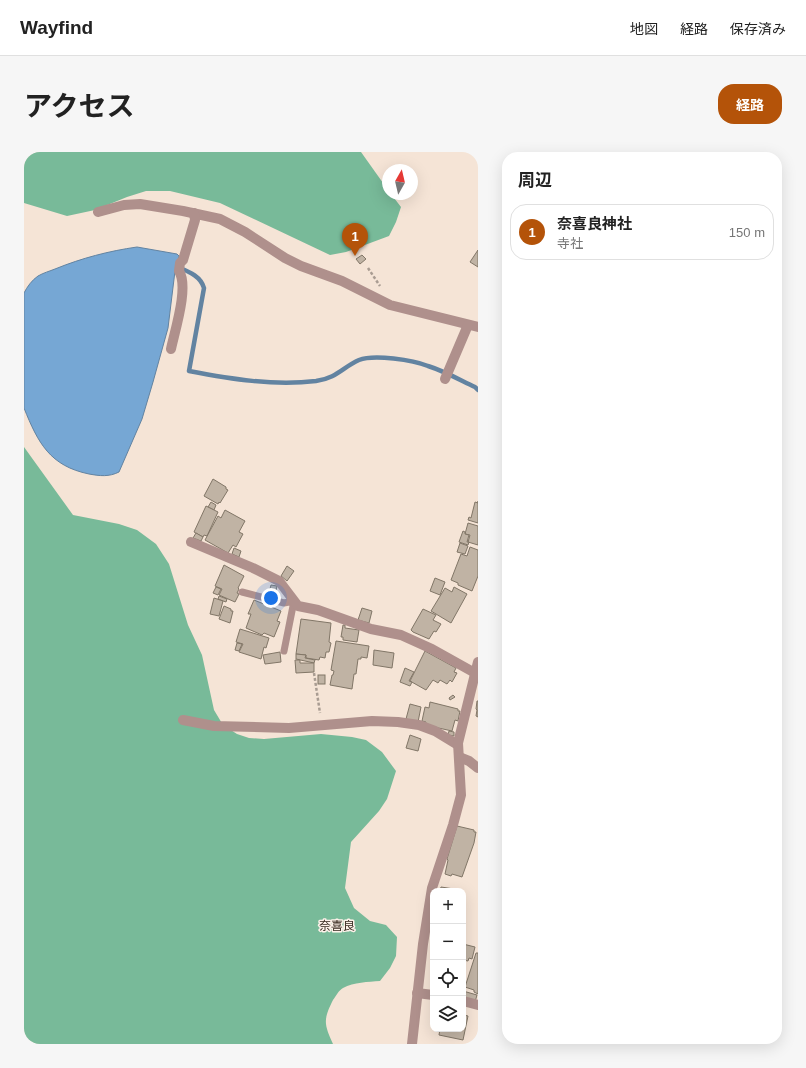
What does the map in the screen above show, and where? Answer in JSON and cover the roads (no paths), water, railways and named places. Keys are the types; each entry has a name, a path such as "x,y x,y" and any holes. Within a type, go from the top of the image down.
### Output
{"street":[{"path":"98,212 124,205 140,204 220,219 245,232 285,258 301,266 342,281 390,305 473,326 445,379"},
{"path":"172,349 183,293 179,267 183,260 195,220 194,213"},
{"path":"191,542 253,568 279,581 298,606 318,610 371,629 401,635 432,649 476,673"},
{"path":"412,1044 423,944 432,888 453,825 461,795 458,745 478,662"},
{"path":"183,720 214,726 289,728 372,721 398,722 419,726 434,731 458,745"},
{"path":"459,757 469,761 478,768"},
{"path":"417,993 430,995"},
{"path":"466,1002 478,1005"}],"lane":[{"path":"242,592 284,603 294,601 284,651"}],"water":[{"path":"137,247 177,254 179,256 175,271 168,328 142,419 119,472 104,476 89,474 64,465 47,451 40,442 24,408 24,293 28,286 38,276 44,273 96,255"}],"waterway":[{"path":"180,268 198,278 203,284 204,288 189,371 252,381 284,383 316,381 335,375 359,360 366,358 383,358 404,360 440,370 475,387 478,390"}],"place":[{"name":"奈喜良神社","path":"355,256"}],"district":[{"name":"奈喜良","path":"337,926"}]}
